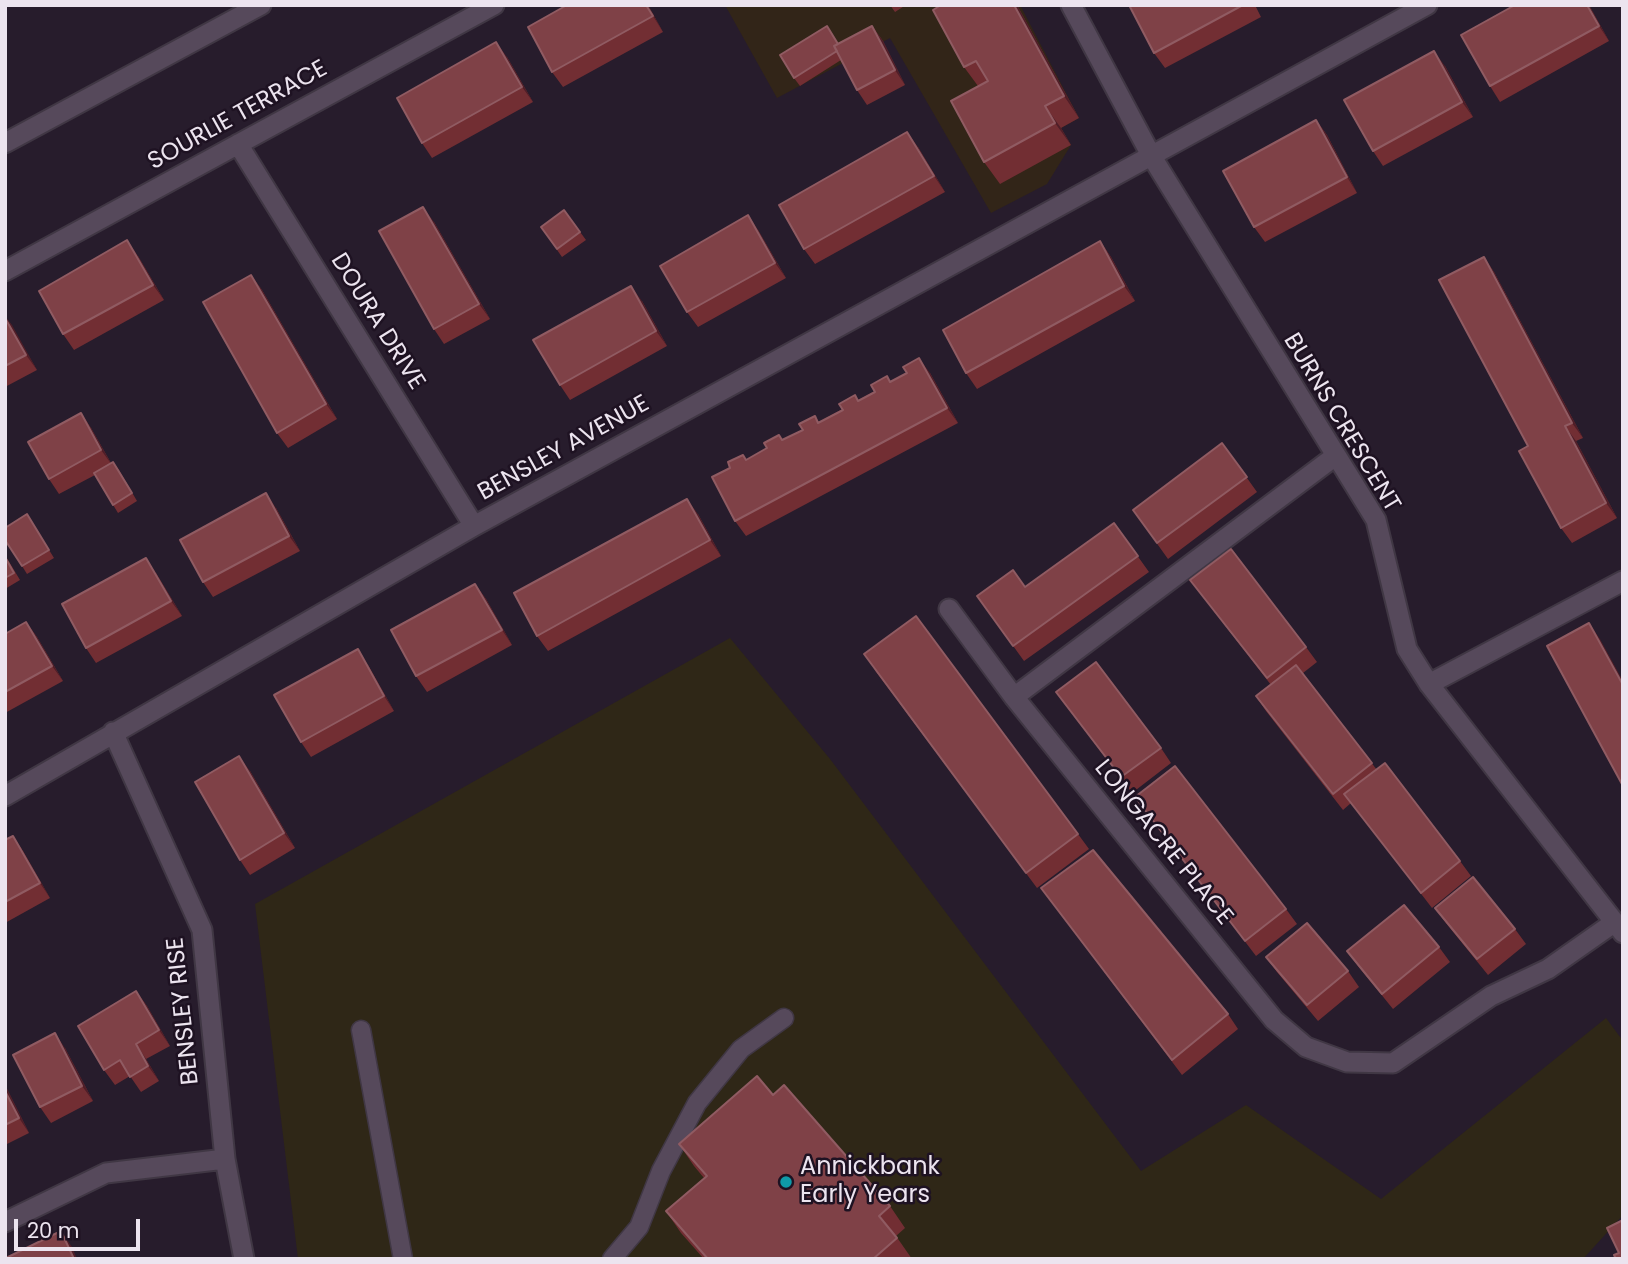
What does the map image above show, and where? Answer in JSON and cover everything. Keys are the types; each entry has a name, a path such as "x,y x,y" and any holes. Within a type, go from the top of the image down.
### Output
{"street":[{"path":"5,143 261,5"},
{"name":"SOURLIE TERRACE","path":"5,271 494,5"},
{"name":"BURNS CRESCENT","path":"1071,5 1152,157 1334,457 1376,520 1407,649 1429,684 1619,927"},
{"path":"1152,157 1427,5"},
{"name":"DOURA DRIVE","path":"238,144 474,526"},
{"name":"BENSLEY AVENUE","path":"5,796 474,526 1152,157"},
{"path":"1014,697 1334,457"},
{"path":"1429,684 1623,581"},
{"name":"LONGACRE PLACE","path":"949,609 1014,697 1274,1020 1306,1047 1347,1062 1393,1063 1491,996 1548,969 1619,927"},
{"name":"BENSLEY RISE","path":"113,732 202,930 225,1159 244,1259"},
{"path":"5,1223 106,1173 225,1159"}],"lane":[{"path":"612,1259 639,1227 661,1171 697,1103 741,1049 783,1018"},
{"path":"361,1030 403,1259"}],"shaded area":[{"path":"725,5 1020,5 1079,118 1061,128 1071,145 1047,184 991,213 890,38 777,98"},
{"path":"730,638 830,759 1141,1171 1246,1105 1381,1199 1606,1018 1623,1041 1623,1215 1583,1259 298,1259 255,904"}],"building":[{"path":"567,5 646,5 653,16 552,72 528,27"},
{"path":"941,5 1014,5 1064,96 1045,106 1055,123 984,162 951,101 988,81 976,61 964,67 933,10"},
{"path":"1129,5 1243,5 1154,53"},
{"path":"1515,5 1587,5 1599,26 1490,86 1461,35"},
{"path":"827,26 838,44 834,46 837,51 794,78 780,55"},
{"path":"872,26 895,70 857,90 834,46"},
{"path":"496,42 522,87 422,143 397,98"},
{"path":"1434,51 1462,102 1373,151 1344,100"},
{"path":"1316,120 1347,177 1254,227 1223,171"},
{"path":"907,132 934,176 804,249 779,205"},
{"path":"423,207 479,304 434,329 379,231"},
{"path":"564,210 580,232 557,249 541,227"},
{"path":"748,215 775,263 687,312 660,266"},
{"path":"127,240 153,285 63,334 39,291"},
{"path":"1100,241 1124,286 966,373 943,330"},
{"path":"1484,257 1572,423 1565,426 1606,503 1561,528 1519,451 1528,446 1439,280"},
{"path":"251,275 326,404 277,433 203,302"},
{"path":"631,286 656,331 560,385 533,340"},
{"path":"5,318 26,355 5,366"},
{"path":"919,358 947,408 735,521 712,477 730,468 728,462 743,455 746,460 767,448 764,443 779,435 782,440 803,430 799,424 815,416 818,423 843,410 839,404 855,395 858,401 875,392 871,385 887,376 890,382 907,373 903,367"},
{"path":"81,413 101,450 49,479 28,442"},
{"path":"1222,443 1247,477 1157,543 1133,510"},
{"path":"113,462 132,493 113,505 94,473"},
{"path":"266,493 289,536 203,582 180,540"},
{"path":"687,499 710,540 537,636 514,593"},
{"path":"27,514 49,550 22,566 5,540 5,528"},
{"path":"1114,523 1138,556 1013,646 977,596 1013,570 1025,587"},
{"path":"1231,549 1306,647 1267,678 1190,580"},
{"path":"5,557 14,573 5,578"},
{"path":"146,558 171,601 86,648 62,604"},
{"path":"475,584 502,630 416,676 391,630"},
{"path":"916,616 1078,834 1026,873 864,654"},
{"path":"26,622 52,666 5,692 5,634"},
{"path":"1589,623 1623,685 1623,786 1547,646"},
{"path":"358,649 384,696 301,742 274,695"},
{"path":"1096,662 1161,748 1121,777 1056,692"},
{"path":"1296,665 1372,763 1333,794 1256,696"},
{"path":"239,756 284,833 240,860 195,782"},
{"path":"1385,763 1460,861 1421,893 1344,794"},
{"path":"1175,766 1286,909 1245,941 1135,797"},
{"path":"13,836 40,883 5,902 5,840"},
{"path":"1093,850 1228,1014 1172,1060 1041,888"},
{"path":"1473,877 1515,929 1477,959 1435,908"},
{"path":"1404,905 1439,947 1382,994 1347,951"},
{"path":"1307,923 1348,971 1307,1005 1266,957"},
{"path":"136,991 159,1030 136,1044 148,1066 130,1077 120,1060 104,1070 78,1026"},
{"path":"55,1033 82,1086 40,1107 13,1055"},
{"name":"Annickbank Early Years","path":"757,1076 773,1095 784,1085 890,1206 879,1216 897,1238 873,1259 708,1259 666,1211 707,1176 679,1144"},
{"path":"5,1091 19,1118 5,1125"},
{"path":"1623,1220 1623,1259 1616,1259 1614,1255 1619,1253 1607,1228"},
{"path":"61,1231 74,1259 6,1259 6,1258"}],"place":[{"name":"Annickbank Early Years","path":"786,1182"}]}
